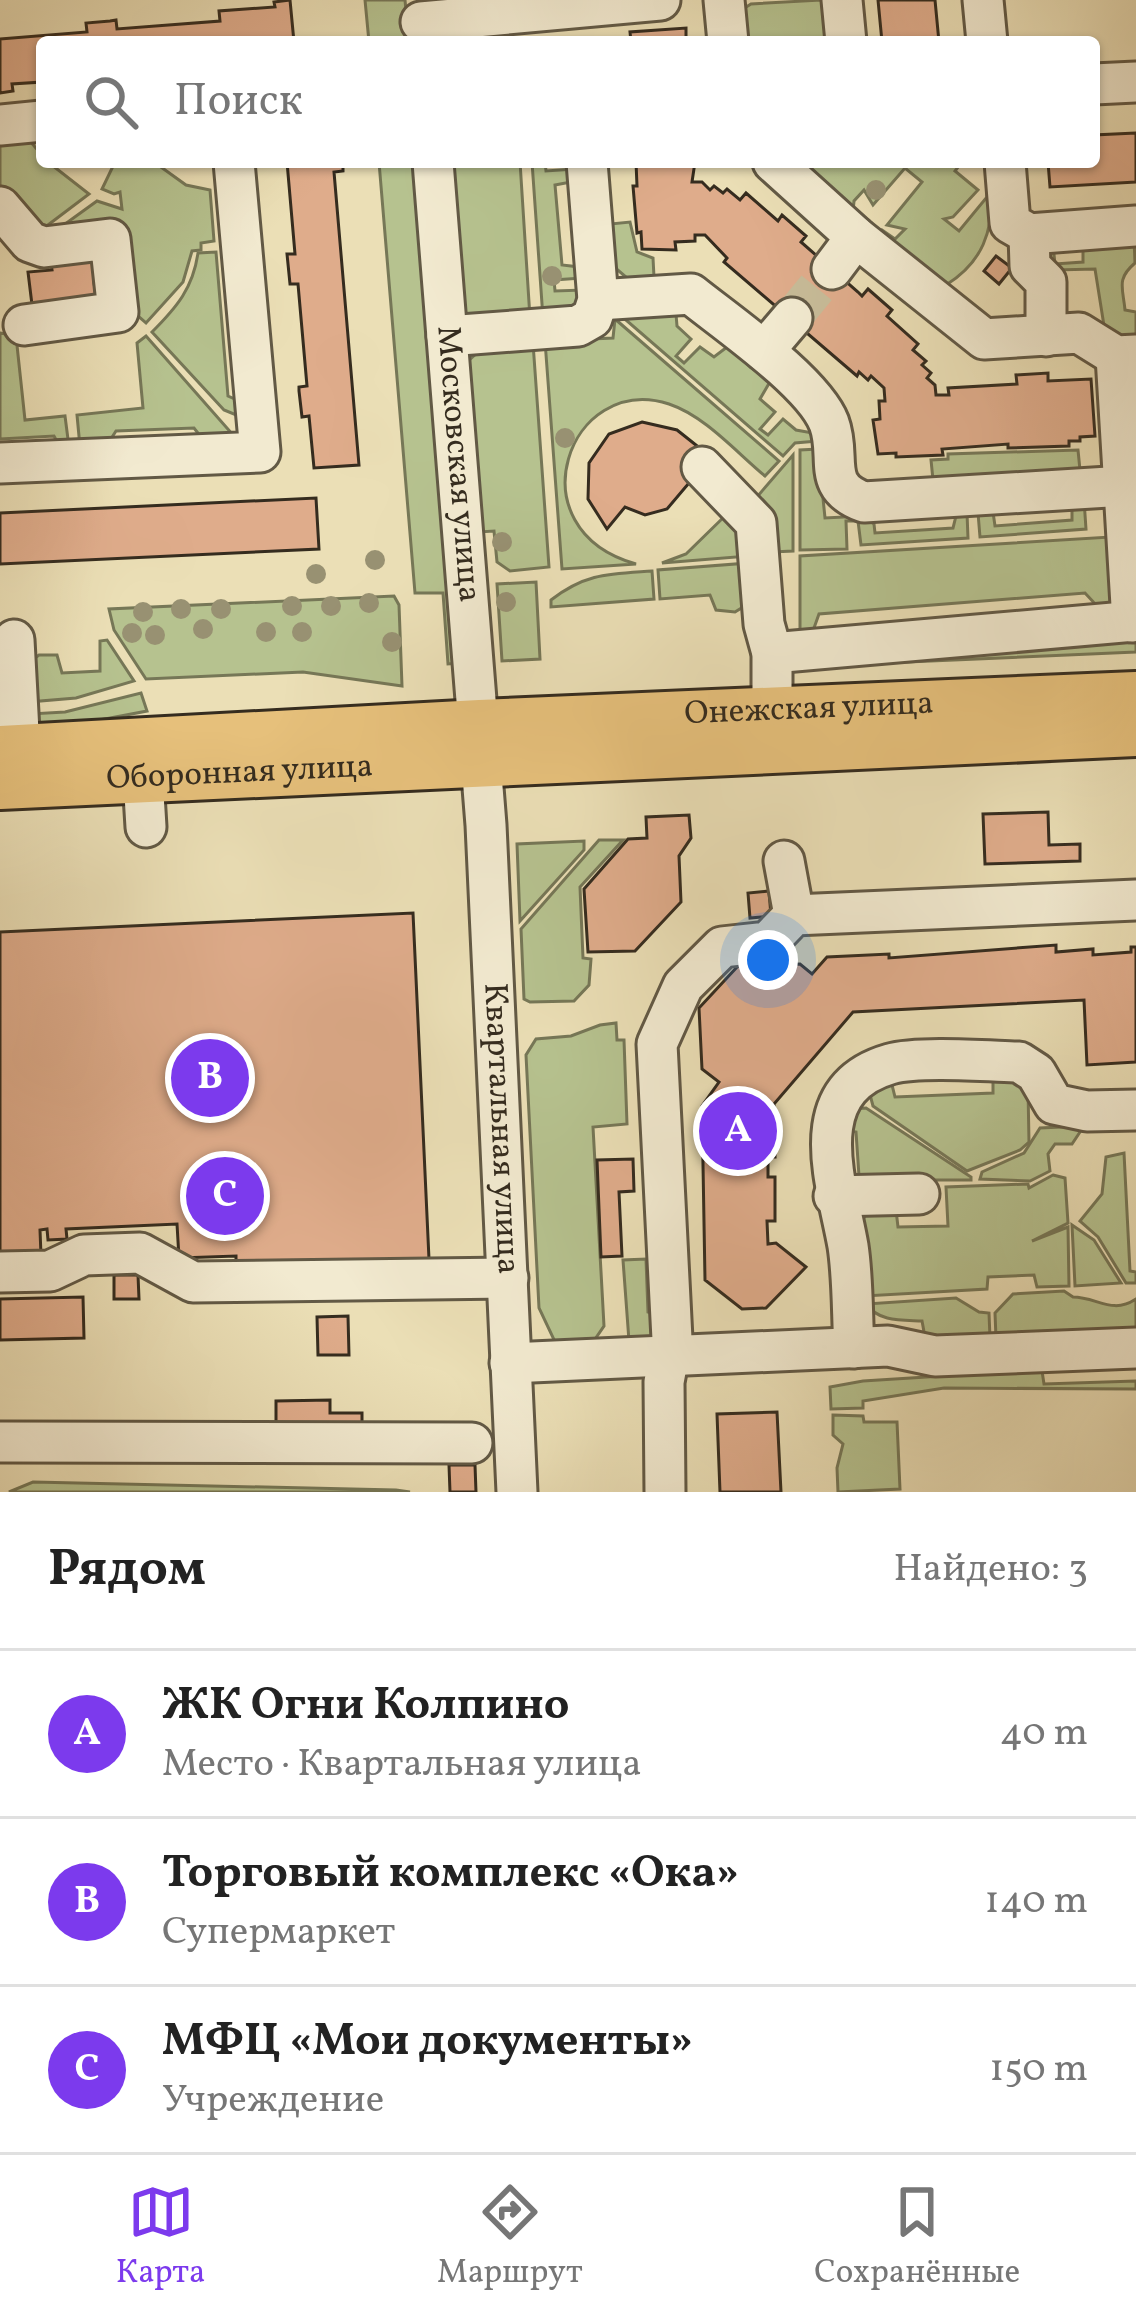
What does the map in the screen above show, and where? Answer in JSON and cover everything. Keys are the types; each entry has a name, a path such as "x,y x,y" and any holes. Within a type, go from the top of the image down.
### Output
{"main road":[{"name":"Онежская улица","path":"481,743 772,713 1136,696"},
{"name":"Онежская улица","path":"481,743 1136,732"},
{"name":"Оборонная улица","path":"7,762 481,743"},
{"name":"Оборонная улица","path":"7,762 143,778 481,743"}],"street":[{"path":"421,21 560,15 660,0"},
{"path":"724,0 727,36"},
{"path":"842,0 845,36"},
{"path":"983,0 986,36"},
{"path":"1100,84 1136,82"},
{"path":"0,125 36,122"},
{"path":"0,463 260,452 235,168"},
{"name":"Московская улица","path":"434,168 481,743"},
{"path":"448,337 578,326 592,318 598,299 587,168"},
{"path":"772,653 1134,621 1125,486 1126,356 1079,333 984,339 844,253 778,168"},
{"path":"1005,168 1010,223 1029,234 1136,226"},
{"path":"0,207 31,242 44,247 110,239 118,312 25,325"},
{"path":"1029,234 1030,266 1046,282 1046,336"},
{"path":"598,299 691,294 764,351 819,406 829,424 836,481 846,496 864,502 1125,486"},
{"path":"764,351 792,318"},
{"path":"702,467 757,523 764,624 772,653 772,713"},
{"path":"7,762 14,640"},
{"name":"Квартальная улица","path":"481,743 517,1492"},
{"path":"143,778 146,827"},
{"path":"784,861 794,915"},
{"path":"665,1492 664,1382 671,1356 656,1044 682,986 722,947 768,942 794,915 1136,900"},
{"path":"854,1348 848,1247 835,1196 831,1126 848,1090 869,1072 894,1063 1018,1062 1036,1073 1054,1104 1069,1110 1136,1110"},
{"path":"835,1196 919,1194"},
{"path":"0,1272 50,1271 85,1255 140,1253 193,1282 508,1278"},
{"path":"510,1364 889,1346 935,1356 1136,1348"},
{"path":"0,1442 472,1443"}],"green space":[{"path":"365,0 405,0 408,36 368,36"},
{"path":"821,0 828,8 833,36 744,36 743,9 751,4"},
{"path":"29,140 36,148 36,168 56,168 89,194 40,231 0,198 0,142"},
{"path":"112,168 162,168 186,185 210,190 214,241 192,251 183,282 146,323 47,237 97,201 122,209 120,192 102,189"},
{"path":"380,168 420,168 461,663 448,664 443,593 415,593"},
{"path":"449,168 520,168 530,318 465,314"},
{"path":"532,168 575,169 571,182 555,185 562,265 579,267 583,278 554,280 555,291 583,290 584,307 543,318"},
{"path":"801,168 905,168 873,205 864,190 854,201 853,212"},
{"path":"905,168 957,168 955,171 978,190 953,217 944,219 959,231 992,190 983,244 969,266 946,285 878,235 882,230 895,239 905,229 887,225 922,182"},
{"path":"630,222 637,252 653,258 654,277 627,278 613,266 610,224"},
{"path":"1134,238 1135,263 1122,284 1125,310 1136,312 1136,340 1125,341 1105,332 1095,269 1055,270 1044,246 1053,245 1055,264 1083,262 1083,247"},
{"path":"216,252 228,396 246,404 246,419 224,410 152,332 182,296 198,253"},
{"path":"619,314 676,314 677,326 691,339 676,356 684,363 700,347 714,357 731,344 771,380 760,399 775,412 760,429 768,435 783,419 796,430 813,433 818,441 795,443 783,456"},
{"path":"615,319 779,461 765,476 708,426 669,404 634,400 604,411 582,431 568,459 566,490 575,520 598,546 636,564 562,569 545,341 613,338"},
{"path":"0,333 16,336 25,420 65,416 69,447 60,447 54,436 0,439"},
{"path":"146,336 234,436 205,442 194,428 116,431 107,445 80,447 77,415 143,408 137,343"},
{"path":"533,343 549,567 510,571 497,562 494,531 479,532 466,363 477,353"},
{"path":"818,449 825,518 863,516 874,524 875,533 953,528 957,512 993,512 995,526 1072,520 1072,508 1084,500 1086,529 980,537 978,513 967,513 968,538 861,545 858,521 846,521 847,549 800,550 800,450"},
{"path":"1078,450 1080,470 933,480 931,460 948,459 948,454"},
{"path":"793,455 793,551 772,552 756,498"},
{"path":"728,513 739,523 749,556 662,563 686,554"},
{"path":"1110,537 1113,599 1107,606 1098,607 1085,593 819,614 814,628 800,634 800,556"},
{"path":"749,563 743,607 735,612 716,610 710,595 660,599 658,570"},
{"path":"652,571 654,599 551,607 551,600 587,580"},
{"path":"536,582 540,659 502,661 497,584"},
{"path":"394,596 399,605 402,686 303,672 146,679 114,630 109,609"},
{"path":"1136,639 1136,652 791,667"},
{"path":"107,640 134,681 76,698 28,702 31,661 39,655 57,655 62,673 100,671 100,641"},
{"path":"141,693 147,711 68,726 36,728 29,714 65,712"},
{"path":"599,840 623,840 580,887 583,958 591,959 589,985 574,1001 530,1002 524,999 521,929"},
{"path":"584,841 584,850 520,921 517,844"},
{"path":"616,1023 617,1040 624,1040 627,1124 593,1127 604,1326 593,1342 556,1344 539,1308 526,1055 536,1039 571,1036"},
{"path":"1001,1072 1028,1089 1029,1142 967,1171 873,1106 869,1091 885,1080 895,1097 993,1093 993,1078"},
{"path":"866,1108 971,1180 865,1180 859,1176 856,1132 849,1131 853,1109"},
{"path":"1084,1126 1072,1144 1055,1144 1048,1154 1050,1171 1030,1181 980,1179 982,1172 1024,1153 1040,1128"},
{"path":"1124,1153 1130,1271 1136,1272 1136,1283 1126,1283 1098,1237 1080,1221 1102,1194 1106,1157"},
{"path":"1053,1175 1065,1178 1068,1223 1032,1241 1068,1227 1069,1286 1037,1287 1034,1275 988,1277 987,1289 865,1296 862,1221 868,1211 896,1210 898,1227 948,1226 946,1187 1028,1184 1029,1188"},
{"path":"1072,1225 1094,1240 1121,1283 1075,1286"},
{"path":"646,1259 652,1340 629,1341 623,1260"},
{"path":"1064,1291 1112,1305 1136,1299 1136,1330 996,1338 995,1313 1013,1294"},
{"path":"956,1298 989,1313 990,1338 925,1337 922,1321 884,1317 866,1304"},
{"path":"1038,1370 1044,1384 1136,1381 1136,1389 944,1388 863,1401 863,1408 831,1409 830,1387"},
{"path":"833,1415 897,1422 900,1489 838,1492 843,1444 833,1435"},
{"path":"33,1482 396,1490 410,1492 9,1492"}],"building":[{"path":"290,0 293,36 37,36 87,32 86,23 116,20 117,29 220,21 219,11 275,7 274,2"},
{"path":"878,0 935,0 938,36 881,36"},
{"path":"686,28 686,36 630,36 630,32"},
{"path":"36,36 36,82 12,84 13,91 0,93 0,39"},
{"path":"1136,133 1136,182 1050,187 1048,168 1100,168 1100,135"},
{"path":"288,168 343,168 334,172 359,465 314,468 309,416 302,417 299,391 307,386 298,284 290,284 287,254 295,254"},
{"path":"636,168 694,168 692,182 723,193 727,189 740,200 746,193 778,221 782,215 806,236 801,242 862,296 868,289 892,310 887,316 918,344 913,350 926,361 922,365 931,373 927,378 935,385 936,395 949,395 948,388 1017,384 1016,375 1048,373 1048,381 1091,379 1095,436 1069,441 1069,446 1008,448 1008,444 942,449 943,455 878,454 873,420 880,419 884,388 871,376 868,380 859,372 857,376 724,262 727,258 705,235 675,242 676,250 642,249 633,186 637,186"},
{"path":"103,252 106,281 94,282 97,306 33,313 28,272 52,270 50,259"},
{"path":"996,256 1012,268 999,284 984,271"},
{"path":"642,422 677,430 711,457 667,509 645,515 625,507 607,529 588,499 589,463 609,434"},
{"path":"316,498 319,549 0,564 0,513"},
{"path":"1048,812 1049,845 1080,844 1080,861 985,864 983,814"},
{"path":"689,815 691,838 679,856 681,902 635,951 588,952 584,889 628,839 647,838 646,817"},
{"path":"769,891 771,916 750,918 748,893"},
{"path":"413,913 429,1259 236,1268 236,1256 179,1258 177,1224 66,1229 67,1239 48,1240 47,1229 40,1230 41,1255 0,1257 0,932"},
{"path":"1056,945 1056,952 1093,949 1093,955 1131,952 1136,947 1136,1062 1087,1065 1084,1000 853,1012 774,1104 775,1157 768,1157 768,1177 775,1177 775,1221 767,1221 768,1244 776,1243 806,1267 766,1308 742,1309 705,1280 702,1106 719,1082 702,1069 699,1008 738,966 800,964 812,974 827,957 889,954 889,958"},
{"path":"633,1159 634,1191 619,1192 622,1256 601,1257 597,1160"},
{"path":"114,1275 138,1275 139,1299 114,1299"},
{"path":"83,1297 84,1338 0,1340 0,1299"},
{"path":"348,1316 349,1355 318,1355 317,1317"},
{"path":"330,1400 330,1413 362,1413 362,1425 276,1426 276,1401"},
{"path":"777,1412 781,1492 720,1492 717,1414"},
{"path":"449,1465 475,1465 476,1492 450,1492"}],"tunnel":[{"path":"792,318 832,269"}],"place":[{"name":"Торговый комплекс «Ока»","path":"210,1078"},
{"name":"ЖК Огни Колпино","path":"738,1131"},
{"name":"МФЦ «Мои документы»","path":"225,1196"}]}
